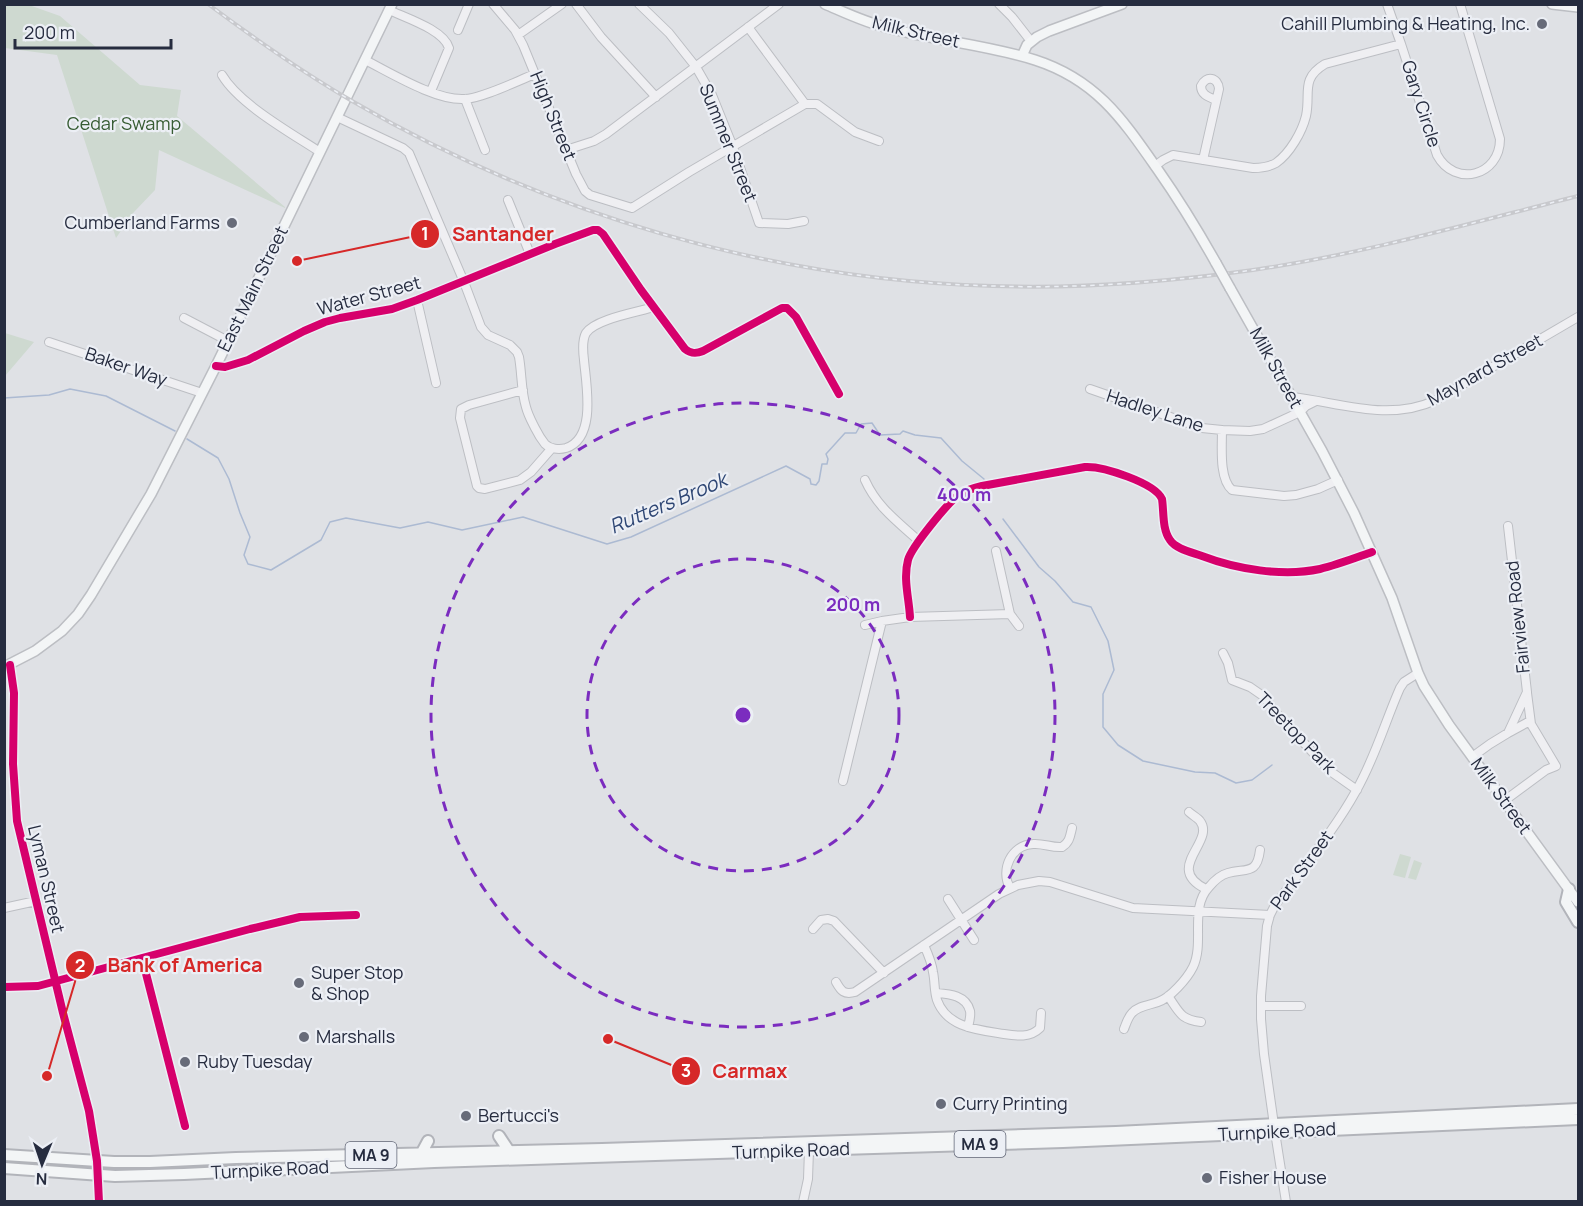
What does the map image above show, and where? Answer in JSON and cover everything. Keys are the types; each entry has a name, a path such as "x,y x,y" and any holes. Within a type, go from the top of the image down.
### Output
{"highway":[{"path":"1569,889 1566,902 1578,922"},
{"name":"Turnpike Road","path":"4,1168 115,1176 434,1162 1083,1141 1578,1109"},
{"name":"Turnpike Road","path":"4,1155 150,1162 1578,1119"},
{"path":"499,1136 509,1151"},
{"path":"421,1154 428,1141"}],"main road":[{"name":"Milk Street","path":"825,4 887,28 1022,56 1057,68 1096,93 1121,118 1193,222 1338,480 1396,609 1418,673 1436,706 1578,902"},
{"path":"1022,56 1030,40 1122,4"},
{"path":"1552,4 1578,7"},
{"name":"East Main Street","path":"7,666 35,651 62,631 78,614 151,494 216,366 390,7"}],"street":[{"path":"458,30 469,4"},
{"name":"High Street","path":"493,4 518,35 576,174 587,193 632,208 733,147"},
{"path":"518,35 562,4"},
{"path":"576,4 602,37 656,97"},
{"name":"Summer Street","path":"639,4 669,33 696,67 712,95 759,223 788,224 804,221"},
{"path":"566,150 594,141 606,134 779,4"},
{"path":"999,4 1030,40"},
{"name":"Gary Circle","path":"1387,4 1440,160 1450,170 1461,174 1473,174 1485,170 1494,161 1500,148 1500,136 1460,4"},
{"path":"390,7 447,41 449,48 430,91"},
{"path":"748,27 805,104"},
{"path":"1155,166 1173,155 1254,168 1276,163 1292,146 1303,125 1306,114 1306,91 1309,79 1315,70 1325,64 1401,44"},
{"path":"365,60 430,91 446,97 465,99 476,97 535,74"},
{"path":"222,75 231,88 258,111 320,152"},
{"path":"465,99 485,150"},
{"path":"1203,160 1216,100"},
{"path":"733,147 805,104 817,104 855,132 879,141"},
{"path":"337,117 409,153 481,327 485,333 506,342 517,352 526,408 546,446 566,448 579,439 585,427 587,410 583,351 587,331 592,326 654,308 685,349 693,353 703,351 786,307 796,317 839,394"},
{"path":"508,200 530,254"},
{"name":"Water Street","path":"216,366 225,367 248,360 304,330 325,322 392,309 417,300 589,230 599,231 606,238 654,308"},
{"path":"417,300 436,383"},
{"name":"Maynard Street","path":"1293,397 1379,411 1402,410 1425,405 1578,317"},
{"path":"184,318 228,340"},
{"name":"Baker Way","path":"50,342 202,393"},
{"name":"Hadley Lane","path":"1090,389 1202,428 1256,430 1300,412"},
{"path":"523,390 461,409 460,418 477,486 485,489 524,478 552,448"},
{"path":"1300,412 1316,401"},
{"path":"1221,430 1224,477 1232,490 1284,496 1296,495 1338,480"},
{"path":"910,616 906,568 908,557 951,502 960,494 970,489 1085,467 1097,466 1152,488 1162,499 1166,532 1171,542 1182,549 1226,565 1249,569 1308,571 1372,552"},
{"path":"865,480 871,494 883,508 919,541"},
{"name":"Fairview Road","path":"1508,526 1527,692 1508,733"},
{"path":"996,551 1010,614 1019,626"},
{"path":"866,625 910,616 1010,614"},
{"path":"843,782 882,621"},
{"name":"Treetop Park","path":"1223,653 1232,680 1250,687 1263,696 1330,771 1357,790"},
{"name":"Lyman Street","path":"7,666 14,693 13,764 17,821 84,1090 97,1161 99,1202"},
{"name":"Park Street","path":"1286,1202 1262,1031 1261,1006 1265,938 1270,915 1275,904 1331,830 1357,790 1377,748 1400,688 1404,682 1418,673"},
{"path":"1504,801 1546,770 1556,766 1530,721 1527,692"},
{"path":"1472,757 1530,721"},
{"path":"1189,812 1201,822 1203,831 1191,858 1189,869 1194,881 1206,889"},
{"path":"1010,888 1005,876 1007,866 1011,856 1018,849 1034,844 1062,847 1067,844 1072,828"},
{"path":"1124,1029 1132,1012 1168,996 1193,968 1196,959 1199,911 1206,889 1222,875 1251,869 1258,862 1260,850"},
{"path":"836,982 842,991 855,992 961,918 1010,888 1029,882 1050,882 1133,908 1270,915"},
{"path":"948,899 975,940"},
{"path":"4,908 36,901"},
{"path":"813,929 821,920 834,921 884,973"},
{"path":"924,945 933,968 936,993 941,1009 954,1021 968,1027 1015,1036 1032,1034 1040,1028 1041,1013"},
{"path":"936,993 955,994 964,1002 970,1011 968,1027"},
{"path":"1168,996 1187,1020 1201,1022"},
{"path":"1261,1006 1301,1006"},
{"path":"803,1202 808,1179 809,1150"}],"green space":[{"name":"Cedar Swamp","path":"5,4 29,5 60,16 140,85 181,90 177,116 285,208 159,150 155,190 134,212 116,238 57,55 5,48"},
{"path":"4,333 34,342 5,376"},
{"path":"1400,854 1411,857 1405,878 1393,875"},
{"path":"1414,860 1422,863 1416,880 1408,878"}],"waterway":[{"name":"Rutters Brook","path":"4,398 49,395 70,389 106,396 175,431"},
{"name":"Rutters Brook","path":"187,439 218,458 229,479 250,537 244,555 248,564 271,570 321,540 330,522 346,518 400,528 428,522 462,530 523,517 607,544 631,537 786,466 810,479 811,484 816,485 822,464 827,464 826,454 845,433 856,433 861,424 872,423 880,435 900,434 903,431 941,438 962,461 984,479"},
{"name":"Rutters Brook","path":"1003,519 1039,567 1073,602 1091,607 1108,641 1114,670 1103,694 1103,727 1118,745 1143,761 1195,772 1215,773 1236,783 1252,780 1272,765"}],"railway":[{"path":"208,4 279,55 352,101 426,141 502,177 581,208 661,234 743,255 826,270 909,281 1026,287 1123,284 1188,278 1253,270 1335,255 1417,237 1578,196"}],"cycle path":[{"path":"216,366 225,367 248,360 325,322 392,309 555,244 598,230 687,351 694,353 703,351 782,308 787,308 796,317 839,394"},
{"path":"910,617 906,581 908,560 923,536 954,499 965,491 982,486 1085,467 1115,472 1150,487 1162,499 1167,536 1173,543 1184,550 1215,561 1245,568 1291,572 1320,569 1372,552"},
{"path":"10,665 14,693 13,764 17,821 89,1111 97,1161 99,1202"},
{"path":"185,1126 142,958 300,917 356,915"},
{"path":"4,987 38,986 142,958"}],"place":[{"name":"Cahill Plumbing & Heating, Inc.","path":"1542,24"},
{"name":"Cumberland Farms","path":"232,223"},
{"name":"Santander","path":"297,261"},
{"name":"Super Stop & Shop","path":"299,983"},
{"name":"Marshalls","path":"304,1037"},
{"name":"Carmax","path":"608,1039"},
{"name":"Ruby Tuesday","path":"185,1062"},
{"name":"Bank of America","path":"47,1076"},
{"name":"Curry Printing","path":"941,1104"},
{"name":"Bertucci's","path":"466,1116"},
{"name":"Fisher House","path":"1207,1178"}]}
